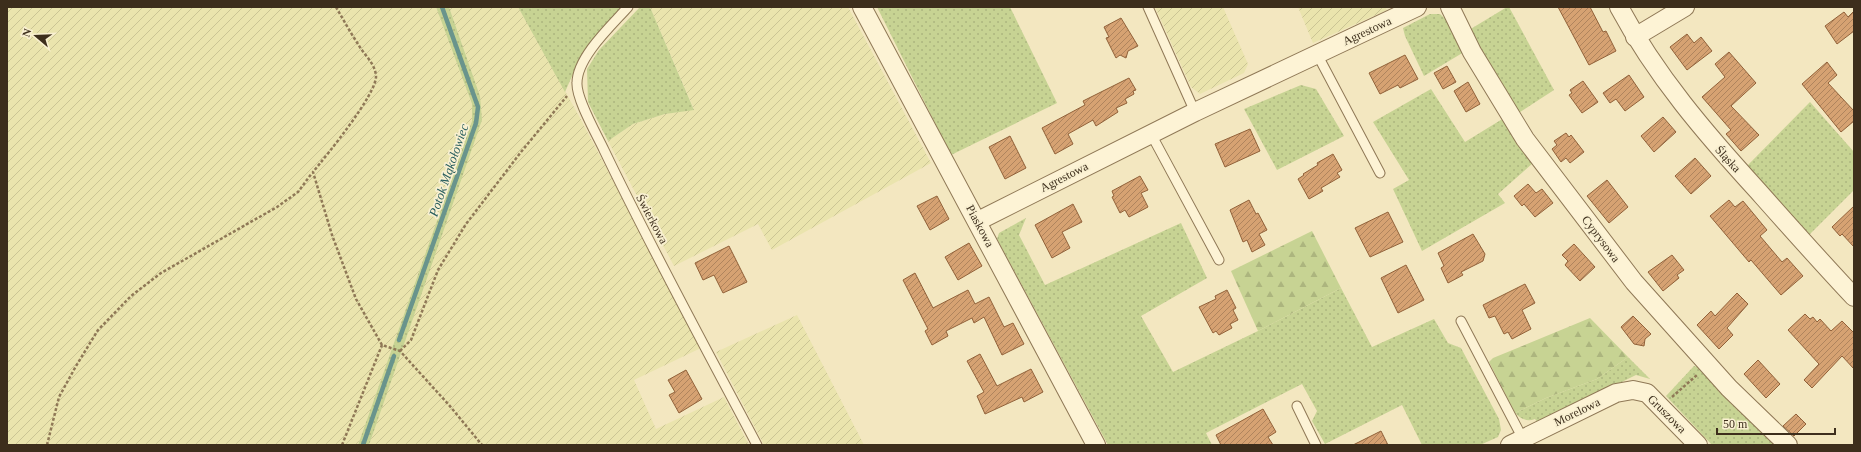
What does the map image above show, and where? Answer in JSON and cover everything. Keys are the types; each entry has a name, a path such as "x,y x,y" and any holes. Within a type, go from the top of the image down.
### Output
{"street":[{"name":"Piaskowa","path":"862,7 978,221 1096,445"},
{"name":"Agrestowa","path":"978,221 1195,112 1417,7"},
{"name":"Cyprysowa","path":"1450,7 1472,52 1525,139 1634,282 1729,388 1788,445"},
{"name":"Śląska","path":"1619,7 1635,37 1655,67 1713,142 1854,297"},
{"path":"1635,37 1685,7"},
{"name":"Morelowa","path":"1520,443 1616,394 1633,390"},
{"name":"Gruszowa","path":"1633,390 1647,394 1662,407 1698,445"}],"lane":[{"path":"576,84 581,66 594,45 628,7"},
{"path":"1148,7 1195,112"},
{"path":"1317,54 1380,173"},
{"name":"Świerkowa","path":"576,84 581,102 627,198 757,445"},
{"path":"1151,134 1219,260"},
{"path":"1461,321 1520,443"},
{"path":"1297,406 1316,445"}],"path":[{"path":"47,445 59,397 98,330 131,296 161,273 277,207 298,192 362,106 370,93 376,77 372,64 358,45 336,7"},
{"path":"400,351 411,340 438,270 466,224 521,152 549,120 576,84"},
{"path":"313,172 332,235 356,299 382,345 400,351 449,404 482,445"},
{"path":"342,445 382,345"},
{"path":"1662,407 1708,364"}],"shaded area":[{"path":"7,7 436,7 472,104 472,121 358,445 7,445"},
{"path":"449,7 518,7 579,116 701,348 634,380 656,429 724,397 749,445 369,445 402,348 480,96"},
{"path":"650,7 848,7 931,163 772,250 758,224 674,266 608,141 633,124 665,114 694,109"},
{"path":"1155,7 1223,7 1248,64 1244,73 1200,94 1191,87"},
{"path":"1298,7 1385,7 1387,10 1313,43"},
{"path":"797,315 864,445 764,445 716,352"}],"green space":[{"path":"436,7 449,7 480,96 482,120 369,445 358,445 472,121 472,104"},
{"path":"518,7 625,7 580,58 565,92"},
{"path":"640,7 650,7 694,110 665,114 633,124 608,141 588,102 587,69 599,50"},
{"path":"877,7 1010,7 1057,103 951,155"},
{"path":"1509,7 1554,90 1517,114 1469,30"},
{"path":"1430,14 1440,14 1452,25 1464,52 1424,76 1405,36 1403,28"},
{"path":"1301,85 1316,89 1344,136 1277,170 1244,109"},
{"path":"1431,89 1465,142 1504,118 1533,163 1498,194 1505,203 1422,251 1393,189 1409,180 1373,122"},
{"path":"1810,102 1854,152 1854,190 1809,235 1747,166"},
{"path":"1026,218 1019,235 1045,285 1181,223 1207,278 1141,316 1173,372 1258,331 1341,288 1372,347 1434,319 1448,343 1461,348 1499,419 1501,430 1498,437 1480,445 1422,445 1402,405 1325,444 1312,421 1317,411 1302,384 1206,433 1212,445 1108,445 997,239 999,233"},
{"path":"1312,231 1341,288 1258,331 1231,271"},
{"path":"1590,318 1628,357 1597,379 1546,398 1515,413 1489,362 1493,358"},
{"path":"1628,357 1650,379 1636,375 1538,423 1535,419 1524,419 1515,413 1546,398 1597,379"},
{"path":"1694,366 1708,370 1783,445 1712,445 1666,396"}],"building":[{"path":"1558,7 1590,7 1603,32 1606,31 1616,51 1589,65"},
{"path":"1854,11 1854,31 1837,44 1825,26 1844,12 1848,17"},
{"path":"1121,18 1138,46 1128,51 1126,58 1120,55 1116,58 1106,38 1109,37 1104,27"},
{"path":"1687,34 1694,43 1701,37 1712,51 1687,70 1670,47"},
{"path":"1729,52 1756,83 1731,106 1759,135 1741,151 1726,134 1731,130 1702,97 1725,77 1715,64"},
{"path":"1405,55 1418,79 1400,88 1398,85 1380,94 1369,73"},
{"path":"1827,62 1837,75 1828,83 1854,111 1854,121 1841,132 1802,84"},
{"path":"1447,66 1456,82 1443,89 1434,73"},
{"path":"1629,75 1644,97 1625,111 1616,99 1610,103 1603,93"},
{"path":"1129,78 1136,90 1133,91 1134,94 1125,99 1127,103 1116,108 1118,112 1096,126 1093,120 1068,134 1073,144 1055,154 1042,128 1085,105 1083,101"},
{"path":"1583,81 1598,102 1582,113 1569,95 1572,93 1570,90"},
{"path":"1468,82 1480,104 1466,112 1454,91"},
{"path":"1663,117 1676,132 1654,152 1641,136"},
{"path":"1250,129 1260,151 1225,167 1215,144"},
{"path":"1566,133 1569,137 1571,135 1584,152 1570,163 1566,158 1561,162 1552,149 1557,145 1554,141"},
{"path":"1010,136 1026,168 1005,179 989,147"},
{"path":"1333,154 1342,170 1337,173 1340,177 1321,188 1323,191 1309,199 1298,179 1304,175 1303,174 1318,165 1317,163"},
{"path":"1695,158 1711,176 1691,194 1675,176"},
{"path":"1140,176 1148,190 1141,193 1148,207 1129,217 1125,210 1120,213 1112,197 1114,196 1112,191"},
{"path":"1607,180 1628,207 1609,223 1587,196"},
{"path":"1528,184 1536,193 1542,189 1553,203 1535,217 1524,204 1522,206 1514,196"},
{"path":"937,196 949,219 930,230 917,206"},
{"path":"1249,200 1256,214 1258,213 1267,230 1259,234 1265,245 1252,252 1247,240 1243,242 1230,210"},
{"path":"1729,200 1735,207 1743,201 1767,230 1760,236 1782,262 1787,258 1803,276 1781,295 1751,260 1749,262 1710,216"},
{"path":"1073,204 1082,222 1062,232 1070,248 1052,258 1035,225"},
{"path":"1854,206 1854,247 1842,234 1840,236 1832,227"},
{"path":"1388,212 1403,242 1370,257 1355,228"},
{"path":"1473,234 1485,254 1483,261 1461,272 1463,275 1448,283 1441,268 1444,266 1438,253"},
{"path":"969,243 982,266 958,280 945,257"},
{"path":"1574,244 1595,267 1580,281 1565,265 1568,261 1562,255"},
{"path":"729,246 747,282 723,293 714,275 703,280 695,263"},
{"path":"1672,255 1684,270 1677,275 1679,278 1663,291 1648,272"},
{"path":"1406,265 1424,300 1398,313 1381,278"},
{"path":"915,273 933,308 968,290 975,304 989,297 1004,327 1013,323 1024,344 1002,355 984,317 974,323 972,318 946,331 948,336 932,345 925,331 928,329 903,280"},
{"path":"1525,284 1535,303 1522,310 1531,329 1512,339 1508,332 1504,334 1495,316 1489,318 1483,305"},
{"path":"1227,290 1236,308 1233,310 1238,320 1230,324 1232,328 1219,335 1216,331 1213,333 1199,307 1216,299 1215,296"},
{"path":"1737,293 1748,304 1727,328 1733,335 1719,349 1697,325 1711,311 1715,316"},
{"path":"1805,314 1810,319 1813,317 1817,322 1820,319 1831,331 1842,321 1854,333 1854,369 1842,356 1812,388 1804,380 1819,364 1788,330"},
{"path":"1633,316 1651,334 1645,339 1644,346 1634,344 1621,327"},
{"path":"980,354 997,386 1031,369 1043,392 1024,402 1022,397 985,414 977,396 984,392 967,361"},
{"path":"1758,360 1780,384 1766,398 1744,374"},
{"path":"686,370 702,399 679,413 669,395 675,392 668,380"},
{"path":"1263,409 1276,432 1268,437 1273,445 1221,445 1216,435"},
{"path":"1796,414 1806,424 1794,436 1783,426"},
{"path":"1381,431 1388,445 1353,445"}],"waterway":[{"name":"Potok Mąkołowiec","path":"399,340 476,123 478,107 442,7"},
{"name":"Potok Mąkołowiec","path":"363,445 394,356"}]}
